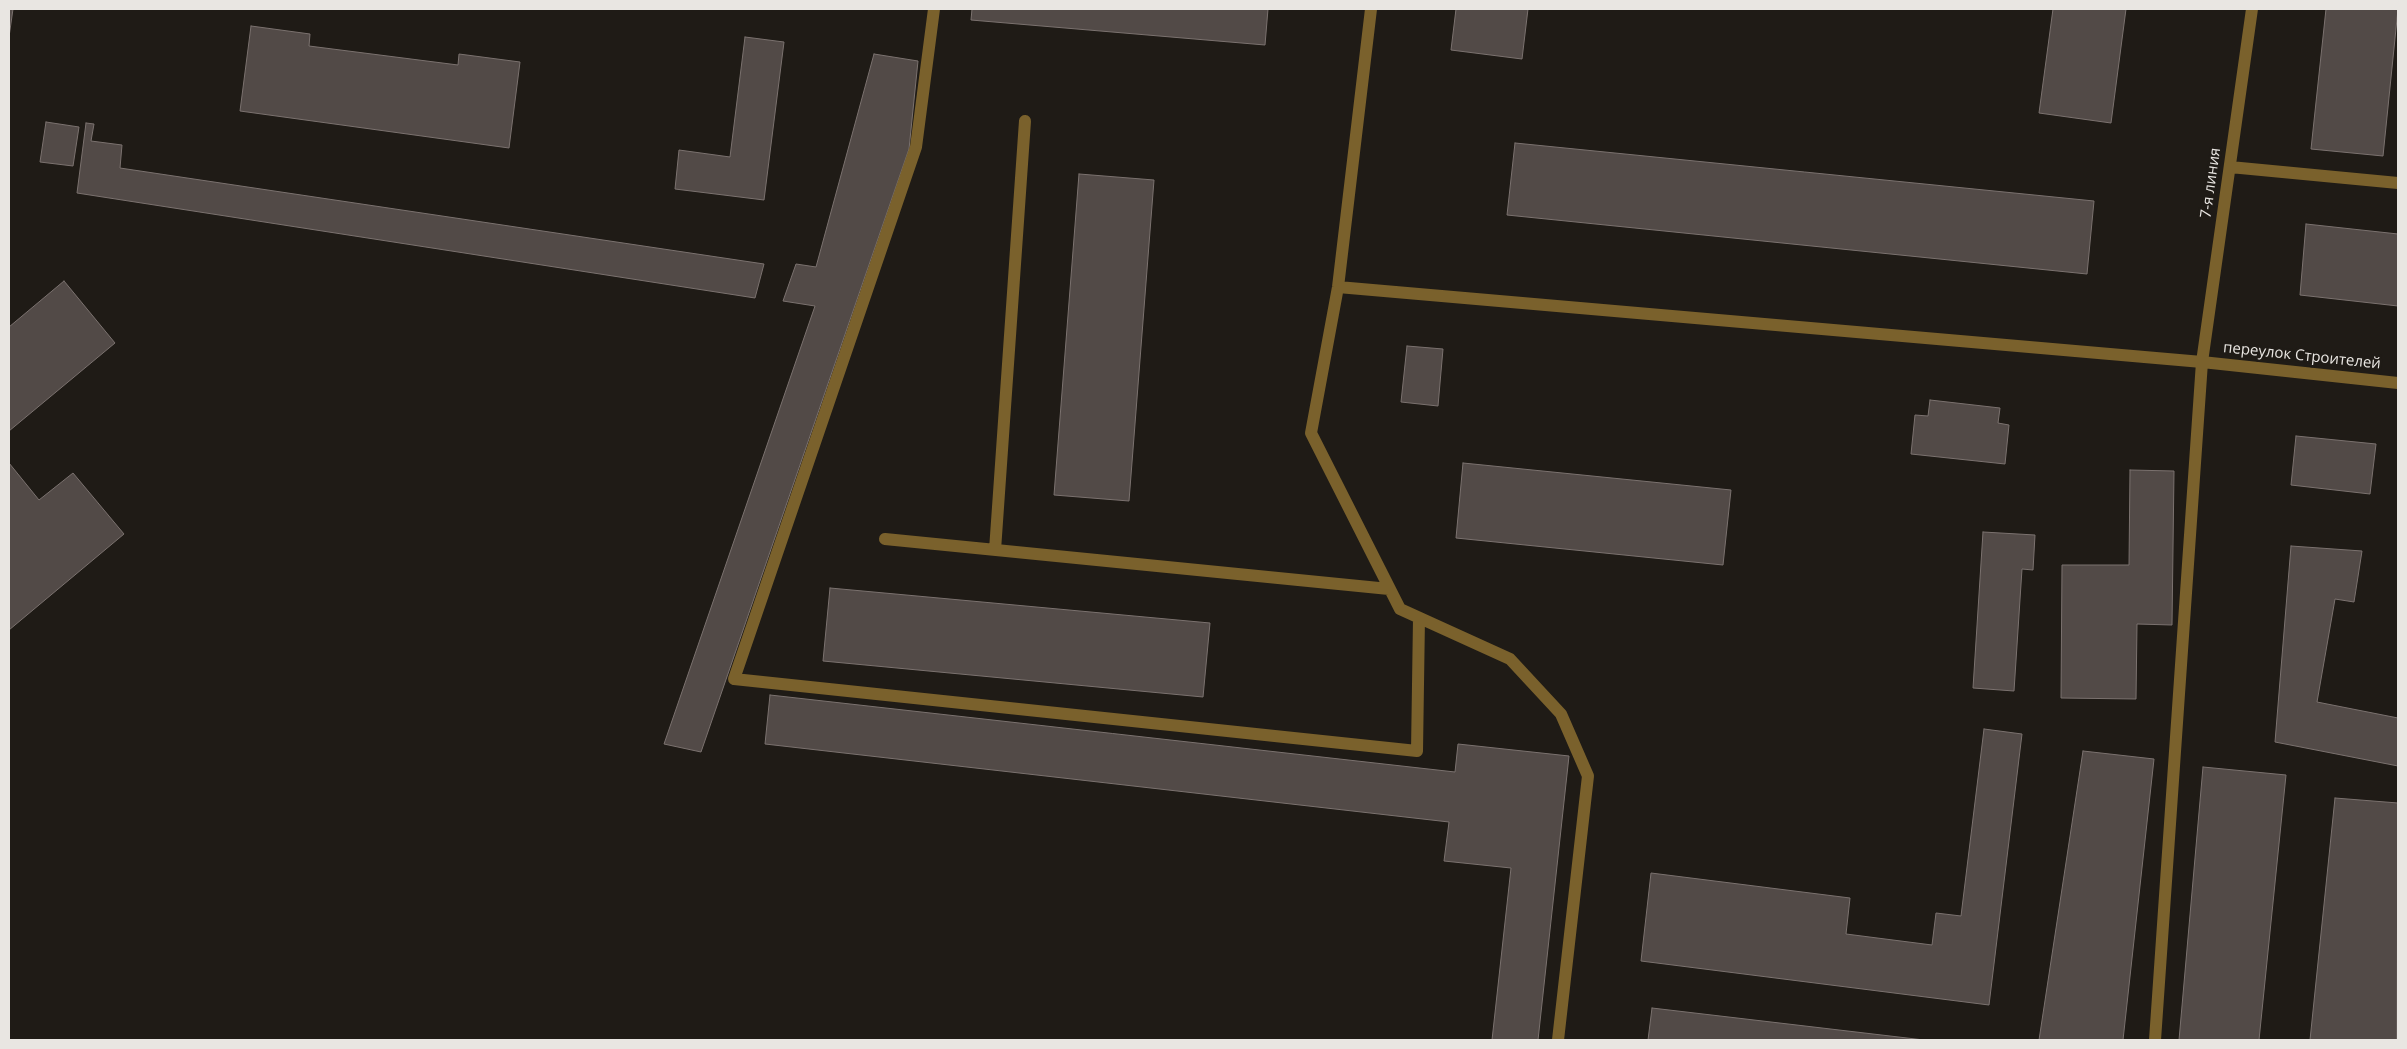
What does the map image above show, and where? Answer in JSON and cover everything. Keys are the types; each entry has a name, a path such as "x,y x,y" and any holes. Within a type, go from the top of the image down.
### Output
{"street":[{"path":"934,9 916,147 734,679 1417,751 1420,618"},
{"path":"1371,9 1338,287 1312,433 1400,609 1510,659 1561,714 1588,776 1558,1040"},
{"name":"7-я линия","path":"2155,1040 2202,362 2252,9"},
{"path":"995,550 1025,121"},
{"path":"2230,167 2398,183"},
{"name":"переулок Строителей","path":"1338,287 2202,362 2398,383"},
{"path":"885,539 1389,589"}],"building":[{"path":"9,9 13,9 9,37"},
{"path":"972,9 1268,9 1265,45 971,20"},
{"path":"1456,9 1528,9 1522,59 1451,50"},
{"path":"2053,9 2126,9 2111,123 2039,113"},
{"path":"2326,9 2398,9 2383,156 2311,149"},
{"path":"251,26 310,34 309,46 458,65 459,54 520,62 509,148 240,111"},
{"path":"745,37 784,42 764,200 675,189 679,150 730,157"},
{"path":"874,54 918,61 909,149 701,752 664,744 815,306 783,301 796,264 816,267"},
{"path":"46,122 79,127 73,166 40,162"},
{"path":"86,123 94,124 91,141 122,145 120,168 764,264 755,298 77,193"},
{"path":"1515,143 2094,201 2087,274 1507,215"},
{"path":"1079,174 1154,180 1129,501 1054,495"},
{"path":"2306,224 2398,234 2398,306 2300,295"},
{"path":"64,281 115,343 9,431 9,327"},
{"path":"1407,346 1443,349 1438,406 1401,402"},
{"path":"1930,400 2000,408 1998,423 2009,425 2005,464 1911,454 1915,415 1928,416"},
{"path":"2296,436 2376,444 2370,494 2291,485"},
{"path":"9,463 39,500 73,473 124,534 9,630"},
{"path":"1463,463 1731,490 1723,565 1456,538"},
{"path":"2130,470 2174,471 2172,625 2137,624 2136,699 2061,698 2062,565 2129,565"},
{"path":"1983,532 2035,535 2033,570 2022,569 2014,691 1973,688"},
{"path":"2291,546 2362,551 2354,602 2335,599 2317,702 2398,718 2398,766 2275,742"},
{"path":"830,588 1210,623 1203,697 823,661"},
{"path":"770,695 1455,772 1458,744 1569,756 1538,1040 1492,1040 1511,868 1444,861 1449,822 765,744"},
{"path":"1984,729 2022,734 1989,1005 1641,961 1651,873 1850,898 1846,934 1932,945 1936,913 1961,916"},
{"path":"2083,751 2154,759 2123,1040 2039,1040"},
{"path":"2203,767 2286,775 2259,1040 2179,1040"},
{"path":"2335,798 2398,803 2397,1040 2310,1040"},
{"path":"1652,1008 1924,1040 1648,1040"}]}
